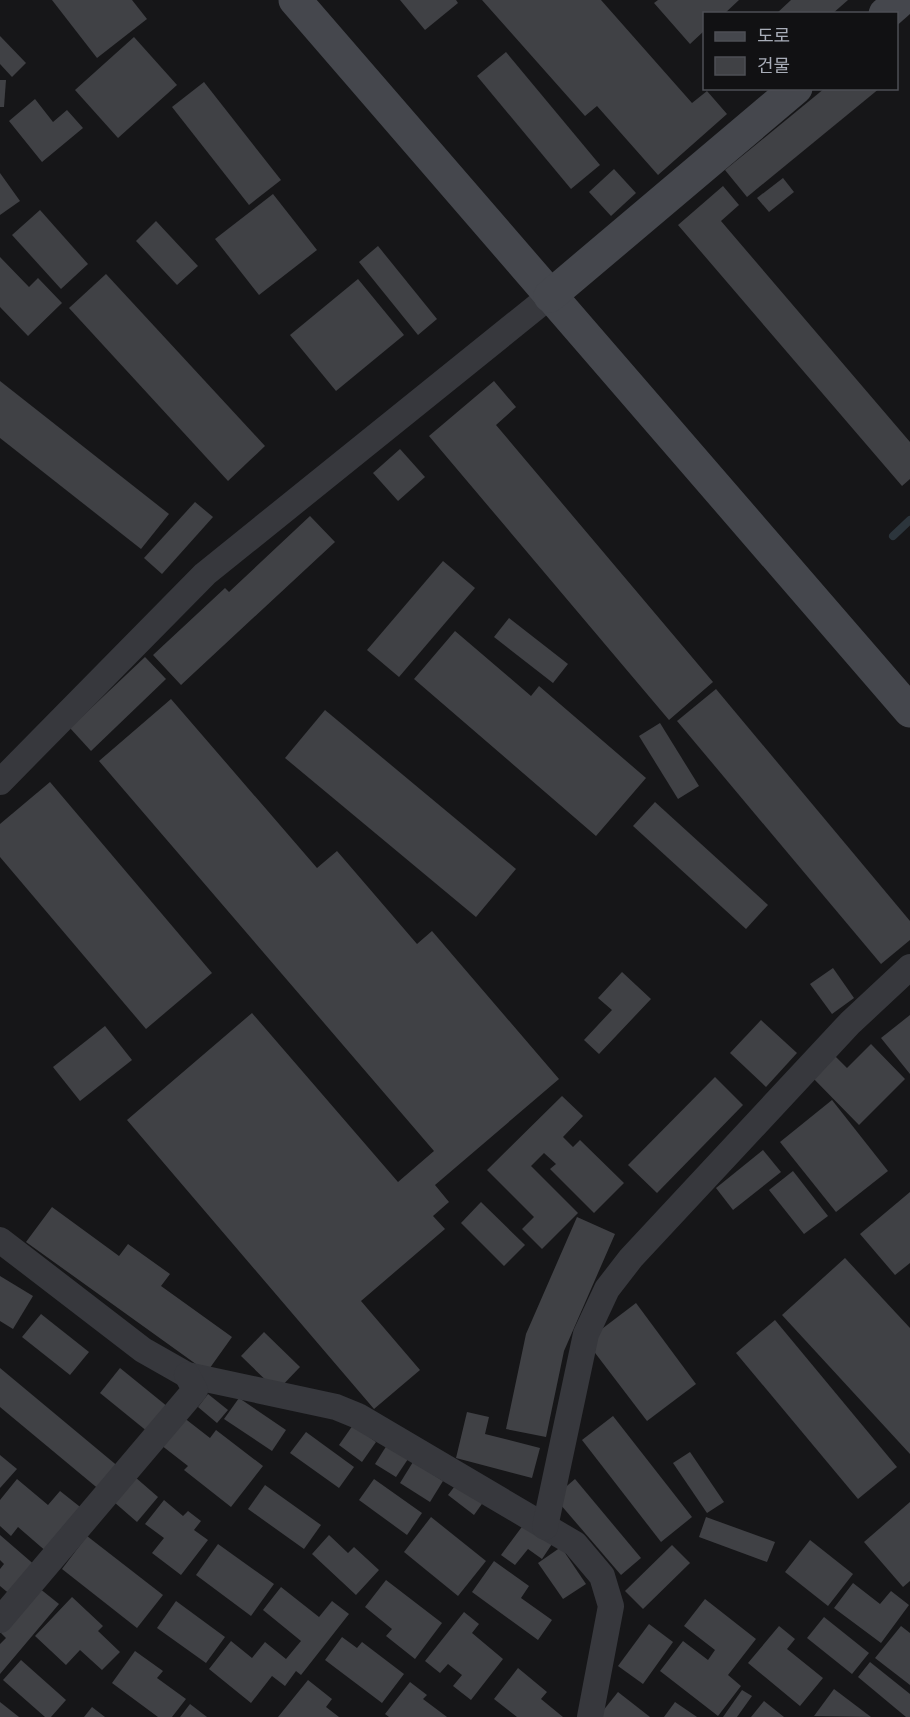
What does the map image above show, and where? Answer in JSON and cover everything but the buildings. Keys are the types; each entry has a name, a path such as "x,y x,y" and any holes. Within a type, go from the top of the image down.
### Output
{"main road":[{"path":"295,0 910,711"},
{"path":"887,12 901,0"},
{"path":"550,296 794,90"}],"street":[{"path":"0,782 206,574 550,296"},
{"path":"545,1527 586,1334 607,1289 631,1258 850,1023 910,967"},
{"path":"0,1240 143,1350 187,1375 336,1407 358,1416 574,1544 602,1576 611,1606 590,1717"},
{"path":"0,1620 195,1390 187,1375"}],"waterway":[{"path":"893,536 910,520"}]}
